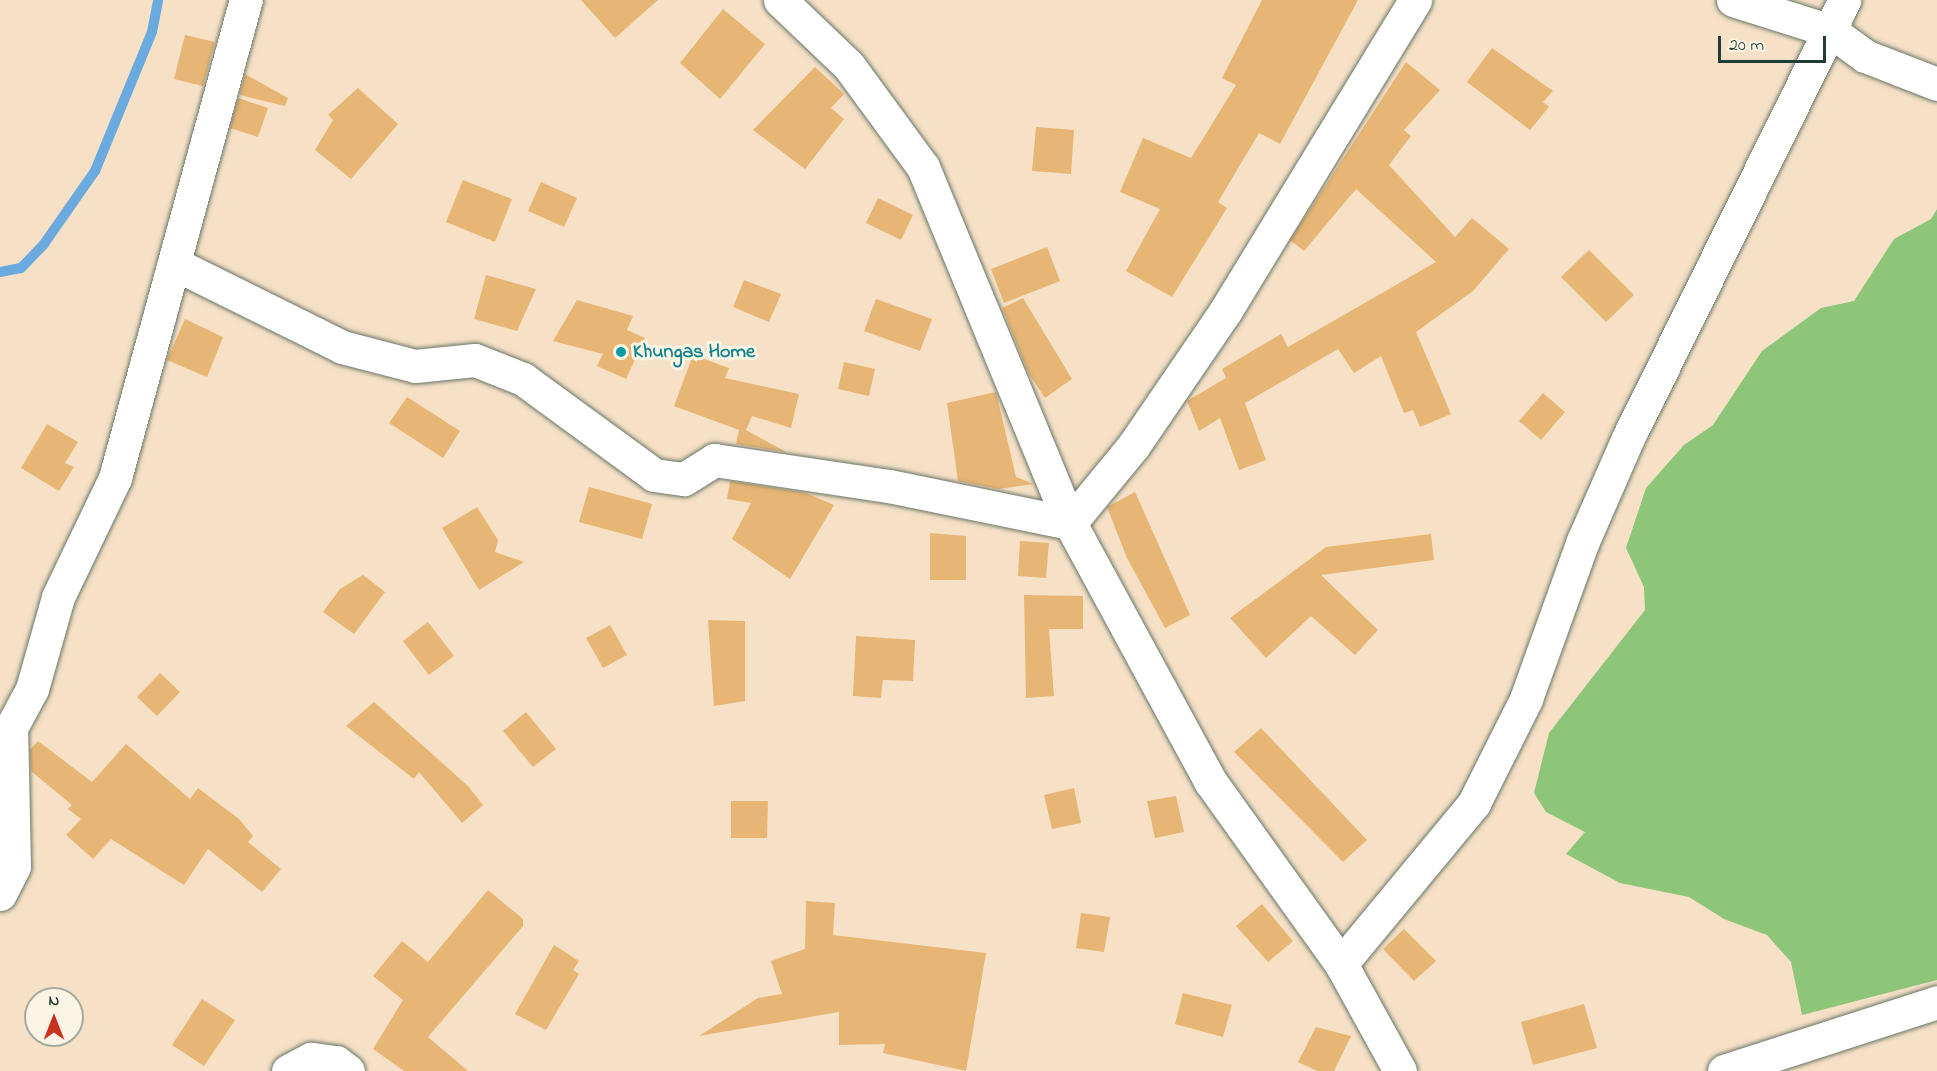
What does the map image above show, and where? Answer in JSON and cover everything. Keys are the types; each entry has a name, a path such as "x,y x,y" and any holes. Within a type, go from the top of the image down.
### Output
{"street":[{"path":"0,894 14,866 11,728 32,688 58,597 115,478 177,265 246,0"},
{"path":"780,0 849,66 923,167 1070,523 1210,781 1341,964 1400,1071"},
{"path":"1070,523 1134,445 1226,310 1415,0"},
{"path":"1733,0 1831,31 1865,56 1937,84"},
{"path":"1341,964 1474,803 1526,699 1583,541 1628,438 1831,31 1844,0"},
{"path":"177,265 342,347 415,366 475,360 523,379 654,475 684,479 714,460 889,486 1070,523"},
{"path":"1724,1071 1937,1002"},
{"path":"288,1071 311,1059 348,1071"}],"green space":[{"path":"1937,209 1937,980 1802,1015 1791,962 1767,935 1724,919 1689,897 1620,883 1566,854 1585,832 1546,812 1534,793 1549,733 1645,610 1644,587 1626,548 1646,488 1684,445 1713,425 1762,351 1821,308 1854,301 1894,239 1931,219"}],"building":[{"path":"581,0 658,0 615,38"},
{"path":"1262,0 1358,0 1280,144 1259,133 1218,202 1227,208 1172,297 1126,271 1160,209 1120,192 1143,138 1191,158 1236,85 1222,78"},
{"path":"723,9 765,44 720,99 680,63"},
{"path":"185,35 215,42 203,86 174,79"},
{"path":"1492,48 1553,91 1543,102 1549,107 1530,130 1467,82"},
{"path":"1406,62 1440,90 1404,130 1411,136 1389,165 1455,237 1472,218 1509,249 1473,291 1416,332 1451,414 1420,427 1413,410 1404,413 1381,356 1354,373 1338,349 1245,403 1266,460 1239,470 1220,418 1199,431 1187,401 1226,378 1222,369 1281,334 1288,347 1436,262 1356,189 1304,251 1290,240"},
{"path":"815,67 844,94 831,108 844,119 805,169 753,130"},
{"path":"245,74 288,98 285,106 240,95"},
{"path":"358,88 398,124 351,179 315,150 333,120 328,115"},
{"path":"238,98 268,108 258,137 230,128"},
{"path":"1036,127 1074,130 1071,174 1032,171"},
{"path":"463,180 512,199 495,242 446,222"},
{"path":"541,182 577,198 564,227 528,211"},
{"path":"878,198 913,215 901,240 866,223"},
{"path":"1047,247 1060,281 1004,303 991,269"},
{"path":"1589,250 1634,295 1606,322 1561,277"},
{"path":"486,275 536,289 517,331 474,319"},
{"path":"744,280 781,294 769,322 733,307"},
{"path":"1023,298 1072,379 1045,398 1029,374 1002,308"},
{"path":"876,299 932,319 920,351 864,331"},
{"path":"577,300 633,316 627,330 645,338 626,379 597,366 603,354 553,341"},
{"path":"185,319 223,337 207,377 167,360"},
{"path":"693,355 729,368 725,378 799,394 791,428 752,416 746,430 786,452 736,444 739,430 674,406"},
{"path":"844,362 875,369 869,396 838,389"},
{"path":"996,392 1016,477 1034,484 999,489 958,481 947,403"},
{"path":"1543,393 1565,412 1541,440 1519,421"},
{"path":"407,397 460,431 443,458 389,423"},
{"path":"47,424 78,442 65,463 74,467 59,491 21,468"},
{"path":"730,481 806,493 834,505 790,579 732,539 751,503 727,499"},
{"path":"589,487 652,504 642,539 579,522"},
{"path":"1135,492 1190,615 1165,628 1127,558 1107,507"},
{"path":"477,507 498,540 495,552 524,562 479,590 442,528"},
{"path":"930,533 966,536 966,580 930,580"},
{"path":"1431,534 1434,560 1321,575 1378,630 1355,655 1311,616 1266,658 1230,618 1326,547"},
{"path":"1020,541 1049,543 1046,578 1018,576"},
{"path":"363,575 385,592 354,634 323,612 340,589"},
{"path":"1024,595 1083,596 1083,629 1049,629 1054,696 1026,698"},
{"path":"708,620 745,621 745,701 714,706"},
{"path":"428,622 454,656 429,675 403,641"},
{"path":"610,625 627,655 603,668 586,638"},
{"path":"856,636 915,640 913,681 883,680 881,698 853,696"},
{"path":"160,673 180,692 157,716 137,697"},
{"path":"374,702 468,786 483,805 462,823 419,772 414,779 346,726"},
{"path":"526,712 556,749 533,767 503,731"},
{"path":"1261,728 1367,840 1343,862 1234,752"},
{"path":"38,741 92,782 126,744 190,799 198,788 239,819 253,836 248,842 281,869 262,892 208,849 184,885 111,839 93,859 66,835 81,819 68,809 72,805 31,771 30,750"},
{"path":"1074,788 1081,823 1052,829 1044,795"},
{"path":"1176,796 1184,832 1155,838 1147,801"},
{"path":"731,801 768,801 767,838 731,838"},
{"path":"488,890 523,919 523,926 428,1037 468,1071 404,1071 373,1049 403,1000 373,976 402,941 428,962"},
{"path":"806,901 835,903 833,935 986,953 966,1071 883,1053 885,1044 839,1045 839,1012 699,1036 758,998 782,994 771,961 805,949"},
{"path":"1262,904 1293,941 1268,962 1236,926"},
{"path":"1081,913 1110,917 1104,952 1076,948"},
{"path":"1404,929 1436,961 1414,981 1383,949"},
{"path":"554,945 579,961 573,970 579,974 546,1030 515,1014"},
{"path":"1183,993 1232,1005 1223,1037 1175,1024"},
{"path":"202,999 235,1020 204,1066 172,1045"},
{"path":"1584,1004 1597,1048 1533,1065 1521,1022"},
{"path":"1316,1027 1351,1036 1334,1071 1317,1071 1298,1062"}],"waterway":[{"path":"0,272 21,268 44,244 95,171 152,32 158,0"}],"place":[{"name":"Khungas Home","path":"621,352"}]}
